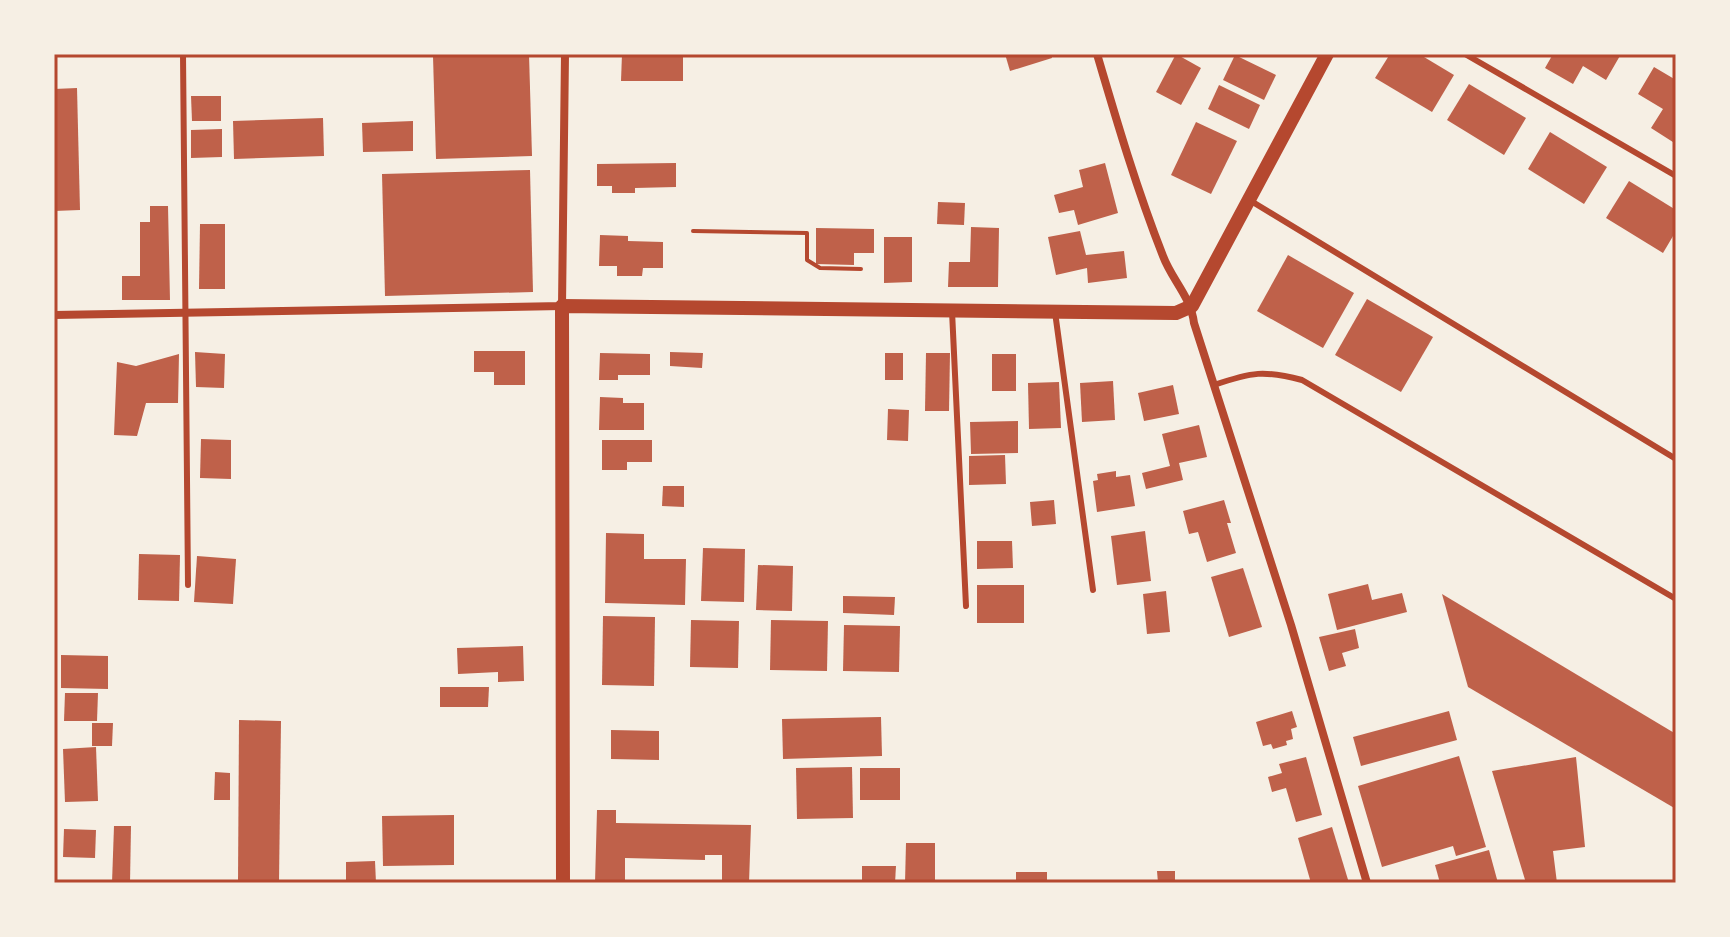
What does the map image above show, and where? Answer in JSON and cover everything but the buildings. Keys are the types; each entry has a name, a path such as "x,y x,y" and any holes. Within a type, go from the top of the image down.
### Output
{"street":[{"path":"563,883 565,54"},
{"path":"1097,54 1140,197 1170,276 1192,306 1194,323 1291,625 1367,883"},
{"path":"54,315 562,306 1176,313 1192,306 1327,54"}],"lane":[{"path":"183,54 188,585"},
{"path":"1465,54 1676,176"},
{"path":"1247,199 1676,459"},
{"path":"952,311 966,606"},
{"path":"1055,312 1093,590"},
{"path":"1214,385 1241,376 1272,372 1302,380 1676,599"}],"path":[{"path":"693,231 807,233 807,260 820,268 861,269"},
{"path":"807,237 816,238"}]}
